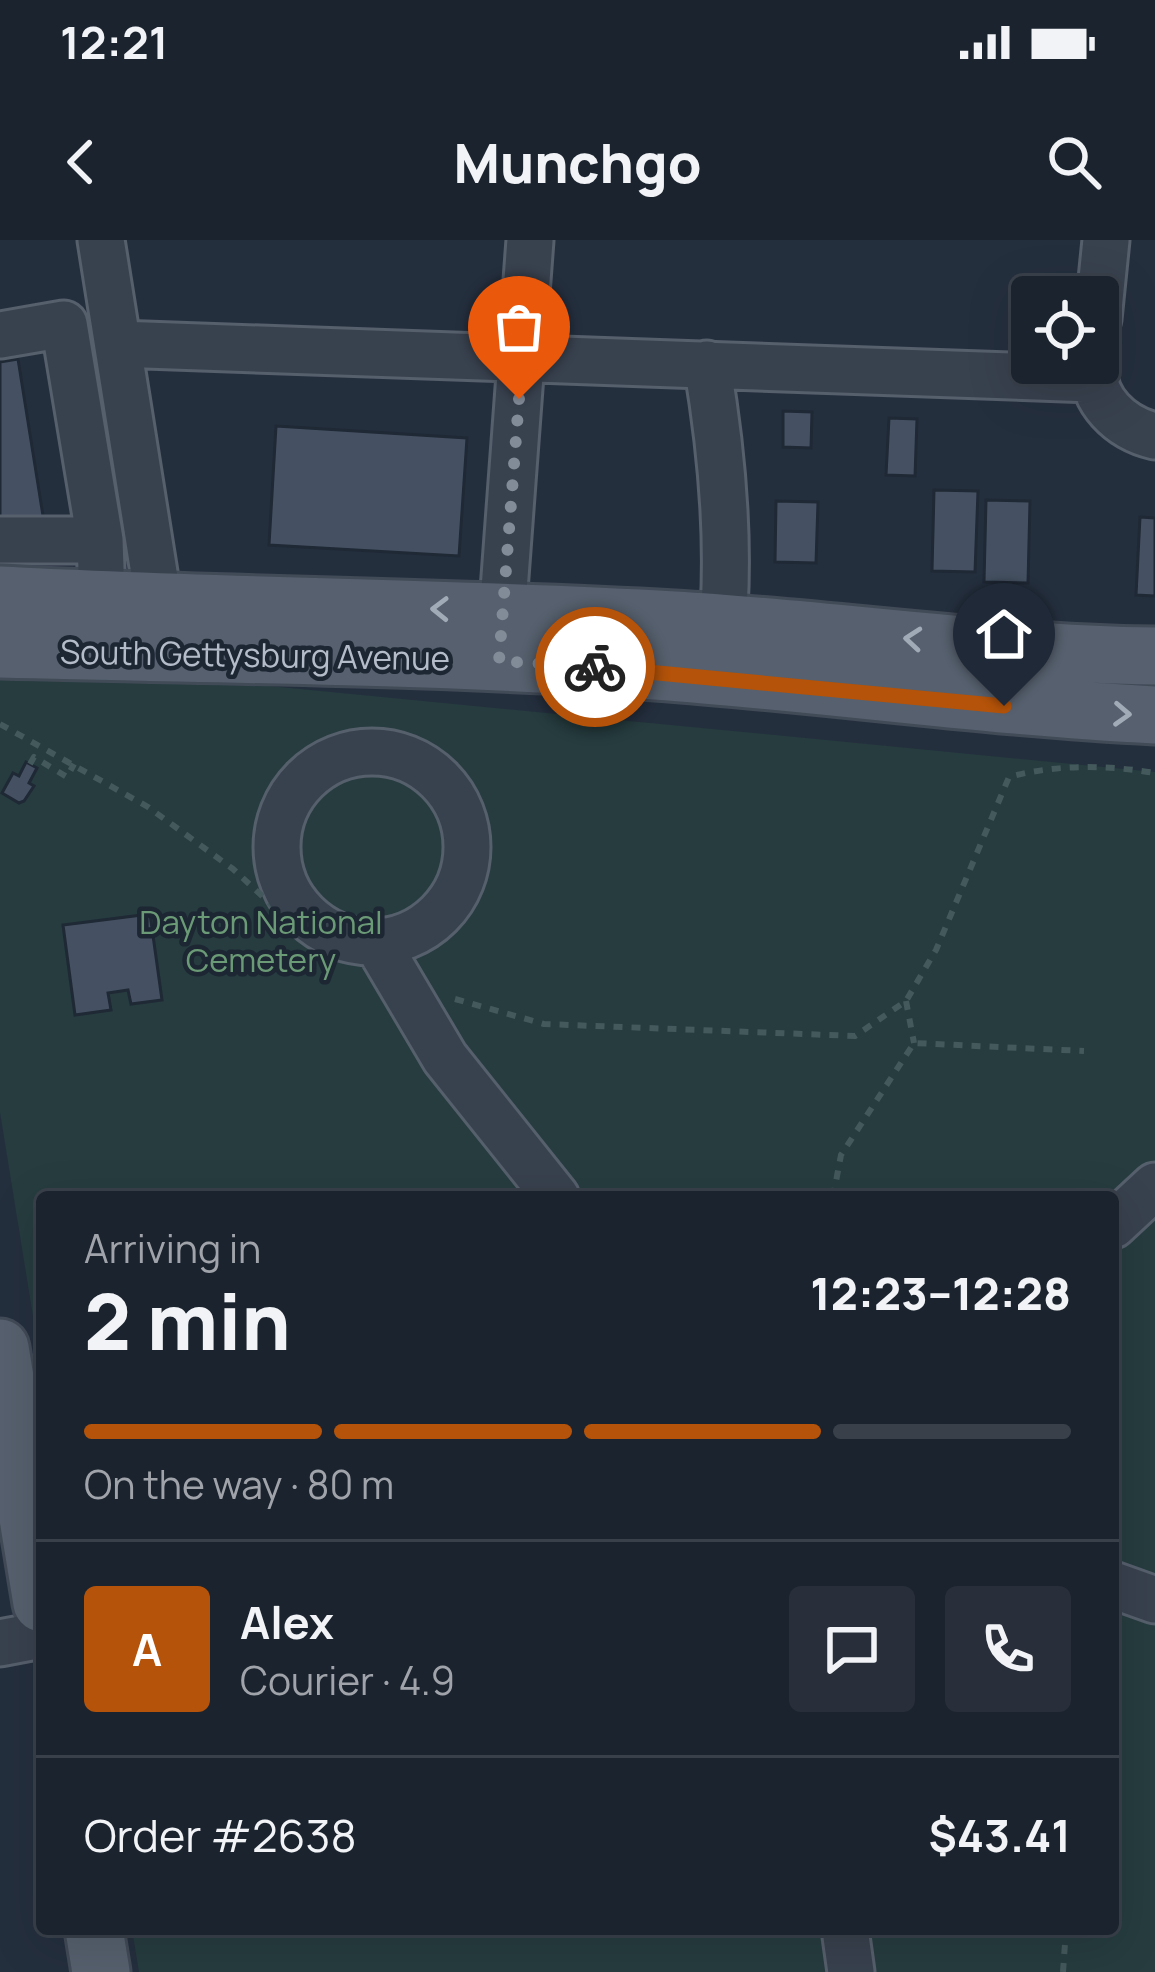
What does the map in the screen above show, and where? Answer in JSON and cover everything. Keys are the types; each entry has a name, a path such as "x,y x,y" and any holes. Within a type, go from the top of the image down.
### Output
{"main road":[{"name":"South Gettysburg Avenue","path":"0,596 159,604 720,650 1155,656"},
{"name":"South Gettysburg Avenue","path":"0,649 501,635"},
{"name":"South Gettysburg Avenue","path":"720,650 926,700 1155,716"},
{"path":"0,1350 36,1567"},
{"path":"95,1935 101,1972"}],"street":[{"path":"101,240 159,604"},
{"path":"501,635 530,240"},
{"path":"1102,276 1106,240"},
{"path":"0,335 64,324 100,540 102,601"},
{"path":"118,344 1011,370"},
{"path":"707,364 722,449 720,650"},
{"path":"1099,384 1113,417 1155,436"},
{"path":"0,540 100,540"},
{"path":"378,750 409,758 436,775 456,800 466,831 466,863 456,893 436,919 409,936 377,943 348,940 321,929 299,910 282,883 276,851 280,819 294,790 316,767 346,754 378,750"},
{"path":"377,943 445,1058 551,1191"},
{"path":"1119,1219 1155,1186"},
{"path":"1119,1588 1155,1600"},
{"path":"0,1643 36,1636"},
{"path":"846,1935 851,1972"}],"path":[{"path":"0,724 74,764 198,843 274,907 299,910"},
{"path":"30,764 34,758 67,778 74,764"},
{"path":"403,986 544,1024 855,1036 906,1001 936,950 1009,777 1094,767 1155,773"},
{"path":"834,1191 841,1155 914,1042 906,1001"},
{"path":"914,1042 1084,1051"},
{"path":"1064,1972 1066,1935"}],"green space":[{"name":"Dayton National Cemetery","path":"0,666 114,671 1155,772 1155,1972 139,1972 133,1935 1119,1935 1119,1191 36,1191 36,1335 0,1112"}],"building":[{"path":"18,359 44,522 0,529 0,362"},
{"path":"783,411 812,412 811,448 783,447"},
{"path":"889,418 917,419 915,476 886,475"},
{"path":"276,426 467,438 459,556 269,545"},
{"path":"934,490 978,491 975,572 932,571"},
{"path":"986,500 1030,501 1028,583 984,582"},
{"path":"776,501 818,502 816,563 775,562"},
{"path":"1140,517 1155,518 1155,596 1136,595"},
{"path":"26,762 37,768 29,783 34,786 19,803 2,793"},
{"path":"150,914 162,1000 131,1004 128,990 108,993 111,1010 75,1015 63,925"}],"way so far":[{"path":"519,399 499,661 595,667"}],"route":[{"path":"595,667 1004,706"}]}
